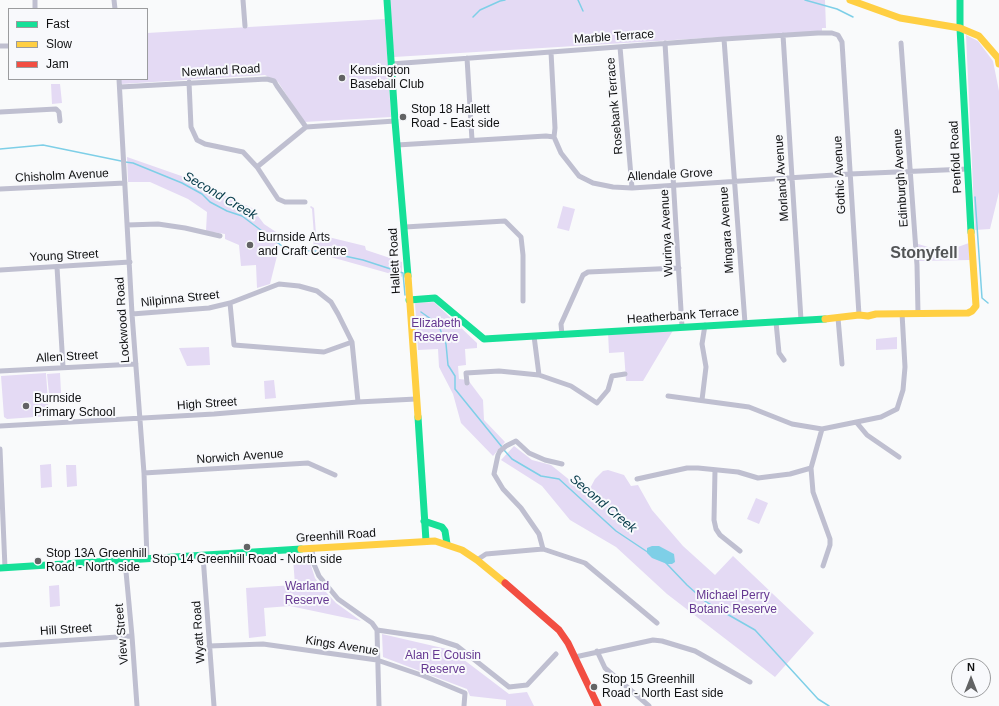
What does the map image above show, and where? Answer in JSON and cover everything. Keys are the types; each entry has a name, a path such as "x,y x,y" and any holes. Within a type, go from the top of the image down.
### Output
{"main road":[{"name":"Hallett Road","path":"387,0 426,541"},
{"path":"850,0 900,18 960,28 979,36 998,58 999,64"},
{"name":"Penfold Road","path":"960,0 967,169 976,306 972,311"},
{"name":"Heatherbank Terrace","path":"409,300 435,298 484,339 776,322 868,316 876,314 968,313 972,311"},
{"path":"424,521 442,527 445,531 447,544"},
{"name":"Greenhill Road","path":"2,568 426,541 447,544 462,550 477,560 559,630 598,706"}],"street":[{"path":"243,0 245,26"},
{"name":"Marble Terrace","path":"391,64 783,35 832,33 838,35"},
{"name":"Morland Avenue","path":"783,35 801,320"},
{"name":"Gothic Avenue","path":"838,35 842,42 859,316"},
{"name":"Mingara Avenue","path":"724,39 745,323"},
{"name":"Wurinya Avenue","path":"665,43 682,327"},
{"name":"Edinburgh Avenue","path":"901,43 909,171 917,265 918,313"},
{"name":"Rosebank Terrace","path":"620,47 632,188"},
{"path":"397,145 546,136 554,137 555,125 551,52"},
{"path":"467,58 472,140"},
{"name":"Newland Road","path":"120,87 267,78 274,81 306,127"},
{"name":"Lockwood Road","path":"119,80 132,314 144,473 147,559"},
{"path":"189,82 191,127 197,140 205,144 243,152 256,167 278,199 286,202 305,202"},
{"path":"0,112 56,109 59,112 60,121"},
{"path":"256,167 306,127 395,121"},
{"name":"Allendale Grove","path":"554,137 561,153 579,176 594,183 612,188 850,174 967,169"},
{"name":"Chisholm Avenue","path":"0,189 125,183"},
{"path":"404,228 504,221 521,237 523,255 523,301"},
{"path":"127,225 158,224 220,236"},
{"name":"Young Street","path":"0,270 130,262"},
{"path":"57,267 63,367"},
{"path":"562,335 561,324 583,275 588,272 679,268"},
{"name":"Nilpinna Street","path":"132,314 209,308 230,303 279,284 299,286 317,291 331,302 352,342 358,402"},
{"path":"230,303 234,345 324,352 352,342"},
{"path":"668,396 749,407 792,424 822,429 881,417 897,408 904,390 905,367 902,313"},
{"path":"838,318 842,364"},
{"path":"776,322 779,353 784,360"},
{"path":"702,400 706,367 702,344 705,325"},
{"path":"534,336 539,375"},
{"name":"Allen Street","path":"0,371 136,364"},
{"path":"467,383 466,373 499,372 539,375 571,386 597,403 608,390 612,376 625,374"},
{"name":"High Street","path":"0,426 214,414 358,402 416,400"},
{"path":"857,422 867,435 898,457"},
{"path":"822,429 811,468 813,492 830,539 830,545 823,566"},
{"path":"543,549 539,534 521,508 503,489 494,474 498,455 506,446 516,441 529,453 546,460 562,464"},
{"path":"0,449 2,568"},
{"name":"Norwich Avenue","path":"144,473 308,462 335,475"},
{"path":"637,479 687,468 738,472 758,478 790,474 811,468"},
{"path":"715,470 714,520 716,529 720,535 740,551"},
{"path":"312,548 313,562 319,576 338,599 372,623 377,630 380,706"},
{"path":"477,560 486,554 543,549 585,563 657,623"},
{"name":"Wyatt Road","path":"204,556 214,706"},
{"name":"View Street","path":"125,561 137,706"},
{"path":"377,630 432,638 456,646 509,687 527,685 556,654"},
{"name":"Hill Street","path":"0,644 132,636"},
{"path":"574,657 653,640 662,641 694,651 750,682"},
{"name":"Kings Avenue","path":"210,646 263,644 377,660 424,676 465,693 464,706"},
{"path":"597,651 605,668 648,706"}],"green space":[{"path":"389,0 825,0 826,28 822,28 822,31 394,57"},
{"path":"385,19 391,117 304,122 278,82 265,75 121,84 121,80 148,80 148,33"},
{"path":"966,35 978,41 993,61 999,91 999,192 990,229 975,230"},
{"path":"51,84 60,84 62,103 52,104"},
{"path":"127,157 190,179 252,208 264,224 282,236 270,284 257,288 256,265 241,266 239,245 225,239 225,234 206,231 207,212 188,199 150,182 128,182"},
{"path":"311,206 314,208 316,234 365,246 366,250 402,262 402,277 313,252 314,235"},
{"path":"563,206 575,209 569,231 557,228"},
{"path":"969,243 970,260 919,261 918,244 935,249 952,249"},
{"name":"Elizabeth Reserve","path":"434,302 477,343 477,348 465,349 466,365 458,366 459,379 468,380 483,400 484,420 505,442 493,456 461,423 453,394 439,367 438,349 418,350 415,303"},
{"path":"675,327 643,381 626,381 624,352 609,353 608,332"},
{"path":"897,337 897,349 876,350 876,339"},
{"path":"209,347 210,365 187,366 179,348"},
{"name":"Burnside Primary School","path":"46,373 49,416 7,419 4,417 1,376"},
{"path":"60,373 61,393 49,394 47,374"},
{"path":"274,380 276,398 265,399 264,381"},
{"name":"Michael Perry Botanic Reserve","path":"514,446 532,460 551,465 587,494 595,479 603,471 608,470 624,475 631,486 638,485 652,510 683,546 715,575 733,556 814,633 775,677 667,594 616,547 570,520 542,486 501,460"},
{"path":"51,464 52,487 41,488 40,465"},
{"path":"66,465 76,465 77,486 67,487"},
{"path":"756,498 768,503 759,524 747,519"},
{"name":"Warland Reserve","path":"308,556 315,578 325,591 336,603 361,621 290,606 264,608 266,636 249,638 246,588 295,585 293,558"},
{"path":"59,585 60,606 50,607 49,586"},
{"name":"Alan E Cousin Reserve","path":"382,634 451,650 509,694 527,692 534,706 506,706 506,700 470,696 467,689 383,657"}],"water":[{"path":"659,546 674,554 675,562 672,564 667,564 652,558 647,553 647,548"}],"waterway":[{"path":"473,17 480,10 505,0"},
{"path":"578,0 583,11"},
{"path":"805,0 837,9 853,17"},
{"name":"Second Creek","path":"0,149 43,145 121,161"},
{"name":"Second Creek","path":"125,162 133,163 182,183 202,194 210,202 227,211 242,216 286,249 326,252 363,260 403,273 405,295"},
{"path":"975,197 982,298 988,303"},
{"name":"Second Creek","path":"421,312 438,324 446,344 448,365 455,376 455,389 502,447"},
{"name":"Second Creek","path":"504,450 512,459 541,476 559,479 616,531 649,553"},
{"name":"Second Creek","path":"666,563 706,602 755,630 818,699 829,706"}],"traffic: fast":[{"path":"387,0 395,121 408,276"},
{"path":"960,0 960,28 971,232"},
{"path":"409,300 435,298 484,339 825,319"},
{"path":"418,417 426,541"},
{"path":"424,521 442,527 445,531 447,544"},
{"path":"0,568 301,549"}],"traffic: slow":[{"path":"850,0 900,18 960,28 979,36 998,58 999,64"},
{"path":"825,319 859,315 868,316 876,314 968,313 972,311 976,306 971,232"},
{"path":"408,276 418,417"},
{"path":"301,549 435,541 462,550 505,583"}],"traffic: jam":[{"path":"505,583 559,630 568,643 598,706"}],"place":[{"name":"Kensington Baseball Club","path":"342,78"},
{"name":"Stop 18 Hallett Road - East side","path":"403,117"},
{"name":"Burnside Arts and Craft Centre","path":"250,245"},
{"name":"Burnside Primary School","path":"26,406"},
{"name":"Stop 14 Greenhill Road - North side","path":"247,547"},
{"name":"Stop 13A Greenhill Road - North side","path":"38,561"},
{"name":"Stop 15 Greenhill Road - North East side","path":"594,687"}],"district":[{"name":"Stonyfell","path":"924,254"}]}
